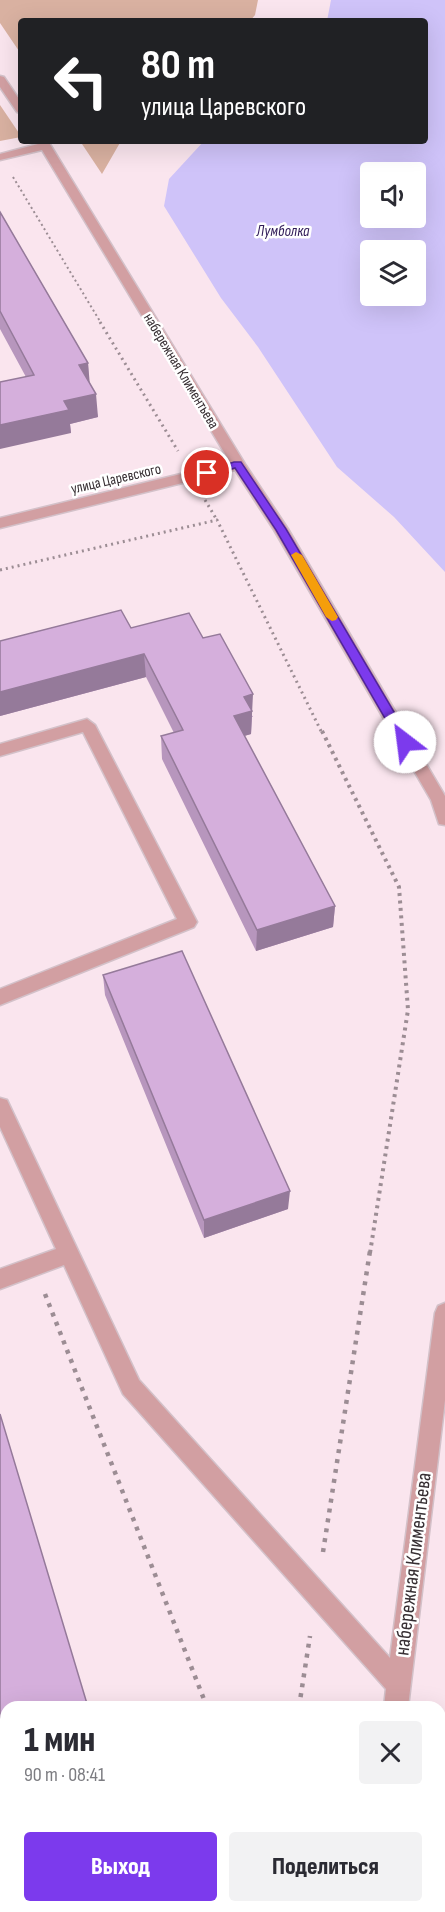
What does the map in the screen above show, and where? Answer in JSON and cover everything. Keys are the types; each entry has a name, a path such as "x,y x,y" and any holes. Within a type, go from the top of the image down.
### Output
{"street":[{"path":"0,79 18,106"},
{"path":"0,157 41,144"},
{"name":"набережная Климентьева","path":"45,144 238,464 281,529 439,800 445,819"},
{"name":"улица Царевского","path":"0,523 191,478 238,464"},
{"path":"0,750 87,725 188,922 0,997"},
{"path":"0,1106 131,1387 398,1683"},
{"path":"0,1279 69,1254"},
{"name":"набережная Климентьева","path":"396,1701 445,1314"}],"path":[{"path":"0,157 180,454"},
{"path":"0,570 217,520 399,887 408,1010 300,1701"},
{"path":"34,1266 205,1701"}],"shaded area":[{"path":"0,0 258,0 252,18 18,18 18,50 0,23"},
{"path":"0,105 18,132 18,138 0,141"},
{"path":"82,144 119,144 102,174"}],"water":[{"name":"Лумболка","path":"331,0 445,0 445,572 394,517 337,467 258,347 221,298 164,206 169,179 201,144 428,144 428,18 328,18"}],"building":[{"path":"0,212 88,363 79,365 96,394 64,401 69,410 0,425 0,382 34,375 0,311"},
{"path":"121,610 131,628 189,613 203,638 220,634 253,694 244,697 252,711 234,716 335,906 257,930 161,736 183,730 144,654 0,692 0,641"},
{"path":"182,951 290,1191 204,1220 103,975"},
{"path":"0,1414 86,1701 0,1701"}],"slow traffic":[{"path":"296,555 332,617"}],"route":[{"path":"207,473 238,464 281,529 405,742"}]}
